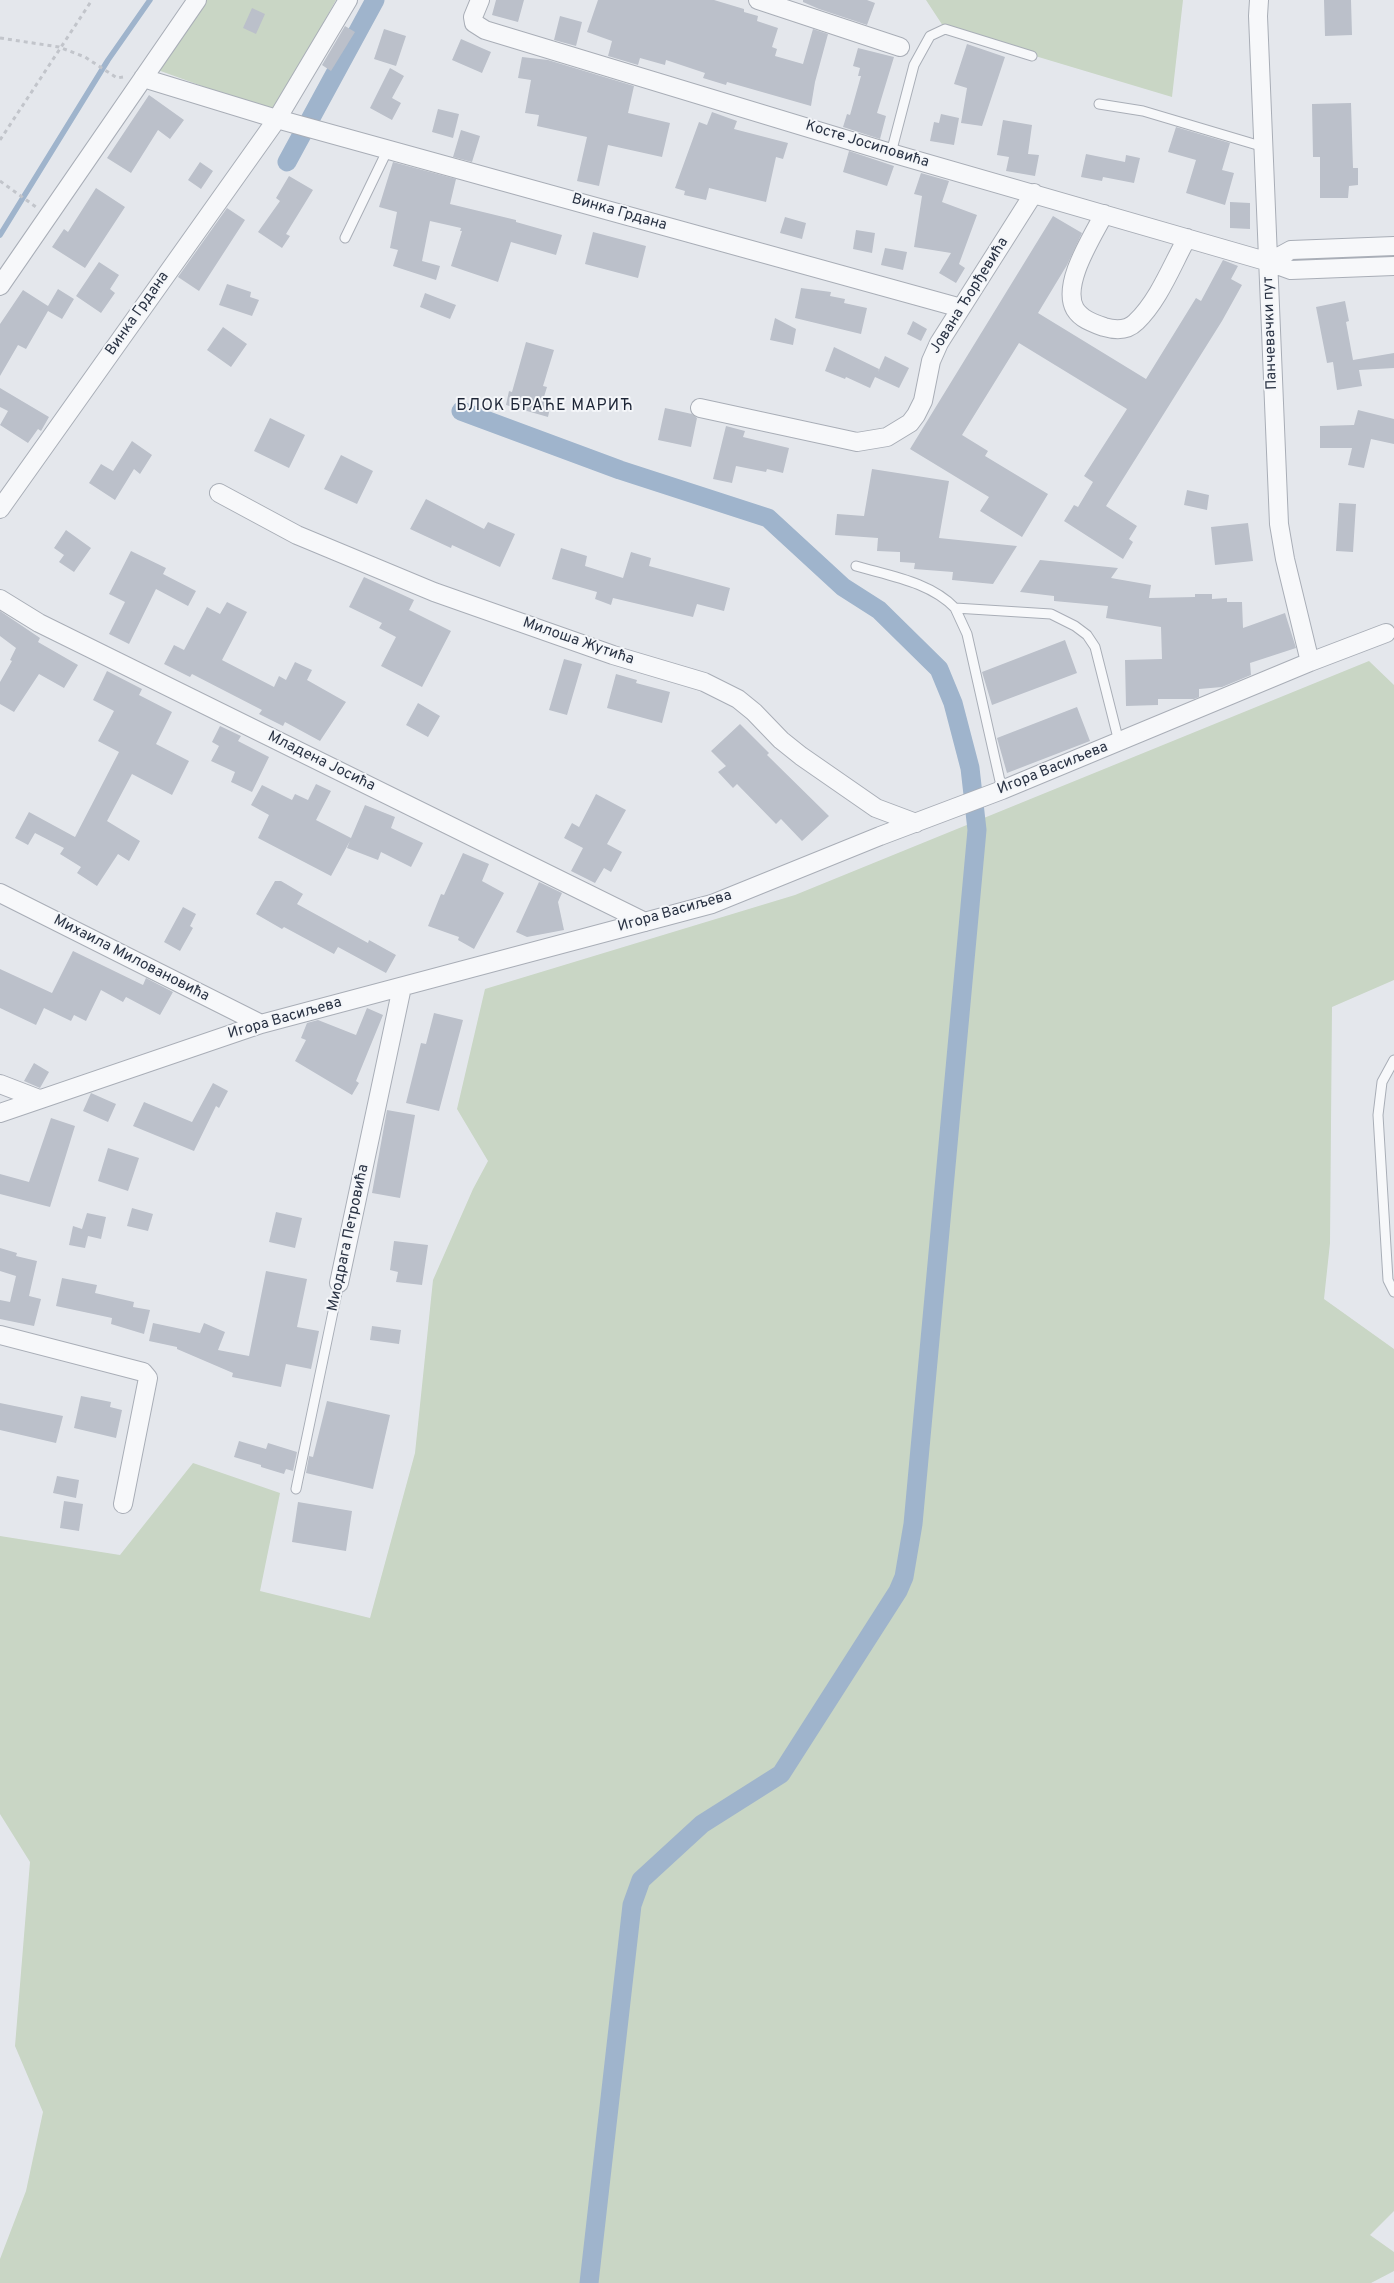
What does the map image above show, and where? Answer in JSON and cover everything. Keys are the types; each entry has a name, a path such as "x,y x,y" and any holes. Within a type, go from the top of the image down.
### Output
{"street":[{"path":"0,286 197,0"},
{"name":"Винка Грдана","path":"0,509 277,119 348,0"},
{"name":"Косте Јосиповића","path":"480,0 473,17 474,23 485,30 891,153 1034,193 1291,270 1394,266"},
{"path":"758,0 900,47"},
{"name":"Панчевачки пут","path":"1259,0 1279,524 1285,559 1310,662"},
{"name":"Винка Грдана","path":"143,78 277,119 961,308"},
{"name":"Јована Ђорђевића","path":"700,408 857,442 887,437 910,423 923,401 931,360 961,308 1034,193"},
{"path":"1104,214 1076,268 1072,293 1075,308 1085,319 1106,327 1120,330 1135,324 1152,302 1187,238"},
{"path":"1268,262 1291,250 1394,246"},
{"name":"Милоша Жутића","path":"219,493 297,535 434,592 613,655 704,682 738,699 754,712 781,740 801,756 876,808 916,823"},
{"name":"Младена Јосића","path":"0,599 39,623 645,922"},
{"name":"Игора Васиљева","path":"0,1113 261,1024 712,904 997,792 1310,662 1386,633"},
{"name":"Михаила Миловановића","path":"0,893 261,1024"},
{"name":"Миодрага Петровића","path":"339,1283 402,987"},
{"path":"0,1084 40,1099"},
{"path":"0,1336 143,1372 148,1378 123,1504"}],"lane":[{"path":"891,153 914,65 930,36 945,29 1032,56"},
{"path":"1099,104 1143,111 1264,147"},
{"path":"345,238 388,149"},
{"path":"856,566 933,591 944,597 955,608 967,634 997,792"},
{"path":"955,608 1051,614 1075,626 1087,635 1095,648 1119,742"},
{"path":"1394,1060 1382,1082 1378,1115 1388,1280 1394,1292"},
{"name":"Миодрага Петровића","path":"296,1489 339,1283"}],"path":[{"path":"0,140 59,47 92,0"},
{"path":"0,38 59,47 85,57 117,78 143,78"},
{"path":"0,181 48,216"}],"green space":[{"path":"204,0 336,0 274,112 155,69"},
{"path":"926,0 1183,0 1172,97 945,29"},
{"path":"1369,661 1394,685 1394,980 1332,1007 1330,1243 1324,1299 1394,1349 1394,2211 1370,2235 1394,2252 1394,2271 1371,2283 0,2283 0,2259 26,2191 43,2112 15,2046 30,1862 0,1814 0,1536 120,1555 193,1463 280,1493 260,1591 370,1618 415,1453 433,1280 473,1189 488,1161 457,1109 485,989 795,895"}],"building":[{"path":"496,0 524,0 518,22 492,15"},
{"path":"598,0 714,0 744,9 744,12 758,16 757,21 778,28 772,47 777,49 775,56 803,64 813,29 828,34 815,82 811,106 727,82 726,85 703,78 705,73 666,60 665,65 640,58 638,65 608,56 612,41 587,32"},
{"path":"803,0 867,0 875,3 867,25 819,9 803,2"},
{"path":"1324,0 1351,0 1352,35 1325,36"},
{"path":"252,8 265,14 256,34 243,28"},
{"path":"560,16 582,22 576,46 554,40"},
{"path":"345,26 355,32 331,71 322,65"},
{"path":"384,29 406,36 396,66 374,59"},
{"path":"461,39 491,52 482,73 452,60"},
{"path":"967,44 1005,57 982,126 961,123 967,88 954,84"},
{"path":"858,48 894,57 877,113 886,116 880,139 843,127 847,114 850,115 861,76 858,76 860,68 853,66"},
{"path":"522,57 548,60 634,86 628,113 670,123 662,157 608,145 599,186 577,181 587,137 537,126 539,115 525,113 531,80 518,78"},
{"path":"390,68 404,76 392,98 401,103 392,120 370,108"},
{"path":"149,95 184,120 170,139 158,130 131,173 107,158"},
{"path":"1351,103 1353,168 1358,168 1358,185 1349,186 1348,198 1320,198 1320,157 1313,157 1312,104"},
{"path":"438,109 459,114 453,138 432,132"},
{"path":"712,112 737,121 734,129 788,143 783,159 776,157 766,202 709,188 706,200 684,195 685,191 675,188 699,122 707,125"},
{"path":"941,114 959,118 954,145 930,141 934,122 939,123"},
{"path":"1003,120 1032,125 1028,154 1039,155 1035,176 1006,171 1009,157 997,155"},
{"path":"1176,127 1230,143 1222,170 1234,173 1225,205 1186,193 1196,160 1168,152"},
{"path":"461,130 480,136 472,162 453,157"},
{"path":"849,151 894,166 887,186 843,172"},
{"path":"1086,154 1125,162 1126,155 1140,158 1134,183 1103,177 1102,181 1081,177"},
{"path":"200,162 213,171 201,189 188,180"},
{"path":"393,162 456,179 450,204 516,220 516,222 562,235 556,255 511,242 498,282 451,266 462,231 460,231 461,228 430,221 422,261 440,266 436,280 393,266 398,250 390,248 397,212 379,207"},
{"path":"921,173 949,181 942,202 977,215 959,264 965,268 956,283 939,273 951,253 914,247 922,196 914,194"},
{"path":"289,176 313,190 286,234 290,236 282,248 258,232 280,201 276,198"},
{"path":"96,188 125,207 85,268 52,247 64,229 68,232"},
{"path":"1230,202 1250,203 1250,229 1230,228"},
{"path":"227,208 245,220 199,291 178,277"},
{"path":"1053,216 1082,233 1067,265 1038,313 1146,379 1196,298 1201,301 1223,260 1238,266 1231,279 1242,285 1222,321 1106,506 1137,526 1129,539 1133,542 1123,559 1064,521 1074,505 1078,507 1093,482 1084,476 1127,409 1019,343 962,435 988,451 985,456 1048,494 1022,537 980,511 989,497 910,449"},
{"path":"785,217 806,223 802,239 780,233"},
{"path":"856,230 875,233 872,253 853,249"},
{"path":"593,232 646,246 638,278 585,264"},
{"path":"885,248 907,252 903,270 881,265"},
{"path":"99,262 119,275 110,289 115,293 101,313 76,296"},
{"path":"227,284 251,292 250,297 259,300 252,316 219,305"},
{"path":"801,288 831,292 830,296 845,299 844,303 867,308 861,334 795,318"},
{"path":"58,289 74,299 62,319 48,311 26,349 18,345 0,376 0,324 23,290 48,306"},
{"path":"425,293 456,305 450,319 420,307"},
{"path":"1345,301 1349,321 1346,322 1353,360 1394,353 1394,368 1359,370 1362,386 1337,390 1333,362 1327,363 1316,307"},
{"path":"775,318 796,329 793,345 770,340"},
{"path":"913,321 927,329 921,341 907,334"},
{"path":"223,327 247,344 231,367 207,350"},
{"path":"526,342 554,350 543,386 547,387 543,400 551,403 548,417 506,405 509,391 512,392"},
{"path":"834,347 879,369 878,372 885,356 909,368 899,388 875,377 870,388 846,377 845,379 825,371"},
{"path":"0,388 49,417 41,431 38,429 28,443 0,425 8,411 0,407"},
{"path":"665,408 692,414 697,418 691,447 658,440"},
{"path":"1358,410 1394,419 1394,444 1371,439 1364,468 1348,465 1352,448 1320,448 1320,426 1354,425"},
{"path":"270,418 305,435 289,468 254,451"},
{"path":"726,426 745,431 743,437 789,448 783,473 767,469 766,472 736,466 732,483 713,479"},
{"path":"132,441 152,455 140,474 134,469 115,500 89,483 101,464 113,471"},
{"path":"341,455 373,471 357,504 324,489"},
{"path":"872,469 949,481 939,538 1017,546 993,584 952,580 953,572 914,569 915,563 900,562 900,552 877,551 878,538 835,535 837,514 864,516"},
{"path":"1187,490 1209,495 1207,510 1184,505"},
{"path":"426,499 484,529 488,522 515,534 500,567 452,545 451,548 410,529"},
{"path":"1339,503 1356,504 1353,552 1336,551"},
{"path":"1248,523 1253,561 1215,565 1211,527"},
{"path":"66,530 91,548 74,572 59,562 64,555 54,548"},
{"path":"561,548 587,556 585,566 623,578 631,552 651,558 649,566 730,588 724,611 697,604 693,617 613,598 611,605 595,599 597,592 552,579"},
{"path":"131,551 166,568 163,574 196,591 188,606 156,589 129,644 109,634 125,602 109,594"},
{"path":"1040,560 1118,568 1111,578 1151,585 1149,598 1195,597 1195,594 1212,594 1212,599 1227,598 1227,602 1242,602 1243,628 1285,613 1296,648 1250,663 1251,675 1222,687 1199,689 1199,697 1194,699 1158,699 1158,705 1126,706 1125,660 1162,659 1161,627 1106,618 1108,606 1054,601 1054,596 1020,592"},
{"path":"364,577 414,600 409,610 451,631 422,687 381,666 396,637 379,628 382,623 349,607"},
{"path":"227,602 247,612 222,660 274,687 279,676 286,680 295,662 312,670 307,680 346,702 320,741 285,722 283,726 259,714 262,710 192,674 190,677 164,664 174,645 184,650 207,607 220,614"},
{"path":"0,611 40,638 38,642 78,665 64,688 39,674 14,712 0,704 0,682 12,661 10,660 16,648 0,636"},
{"path":"1065,640 1077,673 992,705 982,672"},
{"path":"564,659 582,664 567,715 549,710"},
{"path":"107,671 142,689 139,695 172,712 156,744 189,761 172,795 132,774 107,821 140,841 129,861 118,854 97,886 77,873 81,867 60,854 64,848 35,833 28,845 15,838 29,812 75,837 119,752 98,741 114,711 93,700"},
{"path":"616,674 637,680 636,683 670,692 662,723 607,708"},
{"path":"418,703 440,716 428,737 406,725"},
{"path":"1077,707 1090,741 1007,773 997,738"},
{"path":"740,724 769,753 767,755 829,816 802,841 781,819 776,824 737,784 733,788 718,772 726,766 711,751"},
{"path":"220,726 241,736 238,741 269,757 252,792 231,782 235,772 211,761 219,746 212,742"},
{"path":"316,784 331,791 316,820 351,838 365,805 395,817 391,828 423,843 411,867 381,852 378,860 347,848 350,841 331,876 258,838 269,815 251,805 262,785 292,800 295,794 308,800"},
{"path":"596,794 626,810 607,844 622,852 611,872 604,868 595,883 571,871 583,848 564,838 572,823 579,827"},
{"path":"463,853 489,864 482,881 504,893 474,949 458,940 459,937 428,926 441,894 444,895"},
{"path":"275,881 281,881 303,894 297,904 368,943 369,940 396,955 386,973 338,947 334,954 256,914"},
{"path":"539,882 562,893 558,902 564,930 527,937 516,932"},
{"path":"183,907 196,914 190,926 193,928 180,951 164,942"},
{"path":"73,951 143,985 146,978 173,992 160,1015 126,997 123,1002 101,990 86,1021 74,1015 71,1021 44,1008 36,1025 0,1008 0,969 52,993"},
{"path":"367,1008 383,1015 356,1081 359,1083 352,1095 295,1061 306,1040 301,1038 307,1023 318,1020 356,1035"},
{"path":"434,1013 463,1020 439,1111 406,1103 421,1043 426,1044"},
{"path":"34,1063 49,1072 40,1088 24,1081"},
{"path":"213,1083 228,1091 219,1108 216,1106 194,1151 133,1126 144,1102 192,1122"},
{"path":"91,1093 116,1104 108,1122 83,1111"},
{"path":"387,1110 415,1115 400,1198 372,1193"},
{"path":"51,1118 75,1126 50,1207 0,1194 0,1174 29,1182"},
{"path":"108,1148 139,1158 128,1191 98,1181"},
{"path":"132,1208 153,1214 148,1231 127,1226"},
{"path":"276,1212 302,1218 295,1248 269,1242"},
{"path":"87,1213 106,1217 101,1239 88,1236 85,1248 69,1245 73,1226 82,1229"},
{"path":"394,1241 428,1245 422,1285 396,1282 398,1272 390,1270"},
{"path":"0,1248 17,1253 16,1256 37,1261 29,1296 41,1299 34,1326 0,1319 0,1300 10,1302 16,1276 0,1271"},
{"path":"266,1271 307,1279 297,1327 319,1331 311,1369 286,1364 281,1387 232,1377 233,1373 177,1349 177,1347 149,1341 153,1323 200,1333 204,1323 225,1332 218,1350 249,1356"},
{"path":"62,1278 97,1285 95,1293 134,1302 133,1307 150,1310 144,1334 111,1324 112,1318 56,1306"},
{"path":"372,1326 401,1330 399,1344 370,1340"},
{"path":"81,1396 111,1402 110,1407 122,1410 116,1438 74,1428"},
{"path":"327,1401 390,1415 373,1489 306,1473 309,1456 313,1457"},
{"path":"0,1403 63,1416 56,1443 0,1430"},
{"path":"239,1441 266,1449 268,1443 297,1452 293,1471 286,1469 284,1474 234,1457"},
{"path":"57,1476 79,1480 76,1498 53,1493"},
{"path":"64,1501 83,1504 79,1531 60,1528"},
{"path":"298,1502 352,1511 346,1551 292,1542"}],"waterway":[{"path":"0,235 108,60 150,0"},
{"path":"287,162 375,0"},
{"path":"461,411 620,470 768,518 843,587 879,610 939,669 953,703 970,768 977,830 913,1524 904,1577 898,1591 781,1774 702,1824 641,1880 632,1905 589,2283"}],"district":[{"name":"БЛОК БРАЋЕ МАРИЋ","path":"545,407"}]}
